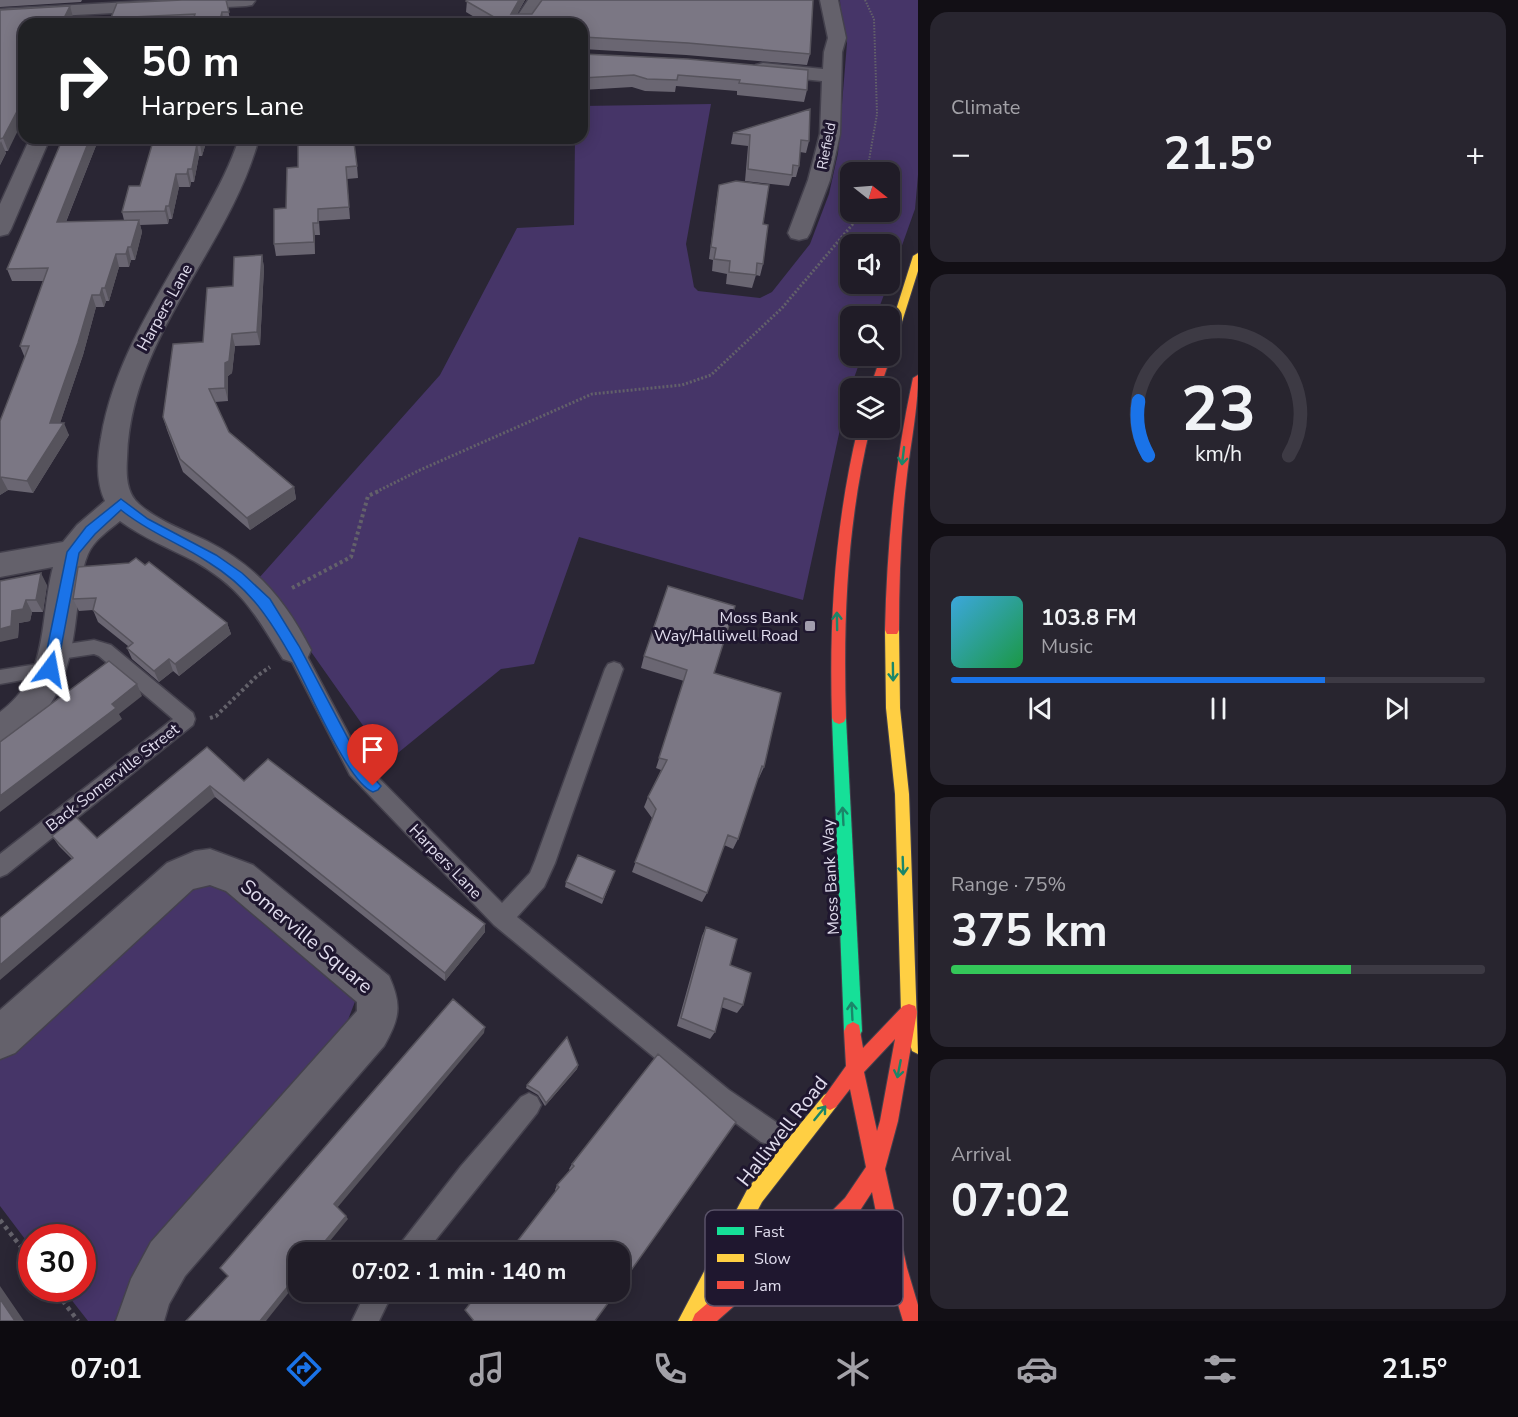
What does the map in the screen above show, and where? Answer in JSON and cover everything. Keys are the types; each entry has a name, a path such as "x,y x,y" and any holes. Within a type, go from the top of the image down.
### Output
{"main road":[{"path":"900,313 918,256"},
{"path":"847,1210 876,1169 889,1121 909,1012 902,794 893,708 892,580 897,503 904,447 918,378"},
{"name":"Moss Bank Way","path":"861,438 845,519 837,594 838,708 855,1069 885,1210"},
{"path":"909,1012 918,1045"},
{"name":"Halliwell Road","path":"747,1210 755,1195 855,1069 909,1012"},
{"name":"Moss Bank Way","path":"903,1288 913,1321"},
{"name":"Halliwell Road","path":"688,1321 705,1289"},
{"path":"702,1321 719,1306"}],"street":[{"path":"525,18 537,0"},
{"name":"Riefield","path":"782,209 803,224 819,180 830,134 832,76 837,41 830,0"},
{"path":"0,14 95,16 246,4"},
{"path":"740,67 832,76"},
{"path":"0,228 37,144"},
{"name":"Harpers Lane","path":"246,144 213,219 160,306 141,345 129,379 114,436 112,470 121,504 143,522 212,558 238,577 265,602 295,650"},
{"path":"0,730 31,706 40,695 52,661 73,552 91,530 121,504"},
{"path":"0,566 73,552"},
{"name":"Somerville Square","path":"0,1038 180,876 195,868 210,867 239,878 375,990 380,1004 378,1018 369,1031 168,1259 148,1296 140,1321"}],"lane":[{"name":"Back Somerville Street","path":"0,677 94,647 105,650 186,719 0,867"},
{"name":"Harpers Lane","path":"295,650 357,769 502,918 721,1098 770,1133"},
{"path":"502,918 537,880 545,863 614,669"},
{"path":"418,1242 529,1105"},
{"path":"365,1321 375,1302"}],"path":[{"path":"865,0 874,19 877,114 869,162"},
{"path":"265,602 351,557 368,496 420,470 592,394 682,385 711,375 783,308 853,222"},
{"path":"186,719 203,721 216,716 257,676 295,650"},
{"path":"0,1220 18,1243"},
{"path":"64,1302 78,1321"}],"shaded area":[{"path":"840,0 918,0 918,175 915,209 900,251 900,234 840,234 840,294 884,294 880,306 840,306 840,366 858,366 854,378 840,378 840,429 803,600 579,537 534,664 501,669 388,761 259,578 440,375 517,228 574,225 575,144 588,144 588,106 711,104 686,244 694,287 698,291 760,298 772,292 810,244 829,194 838,153 847,43 841,20"},
{"path":"222,880 356,999 346,1025 121,1313 114,1321 88,1321 73,1302 96,1302 96,1224 18,1224 18,1230 0,1206 0,1057 185,888"}],"building":[{"path":"226,0 229,12 222,12 220,18 194,18 195,14 111,18 117,3"},
{"path":"519,0 511,14 532,14 542,0 813,0 810,54 688,43 588,37 588,18 496,18 466,1"},
{"path":"70,6 64,18 18,18 18,109 3,138 0,139 0,10"},
{"path":"588,54 688,59 808,70 807,90 739,83 740,80 678,75 677,80 647,79 634,75 588,78"},
{"path":"810,109 809,141 801,140 799,166 793,165 792,175 748,169 750,135 733,133"},
{"path":"60,144 88,144 57,222 139,220 131,247 128,247 126,254 116,254 105,288 102,288 100,295 92,295 50,423 64,423 27,481 1,477 0,479 0,421 29,346 20,346 48,268 7,269"},
{"path":"152,144 197,144 192,169 188,169 187,174 176,174 169,206 166,206 165,211 122,212 129,186 140,186"},
{"path":"298,144 354,144 357,166 346,167 349,207 318,209 318,223 313,223 314,242 274,244 274,209 286,208 287,168 298,167"},
{"path":"736,181 769,185 763,224 768,225 763,264 757,263 756,275 729,272 730,261 714,259 716,248 711,247 719,185"},
{"path":"262,255 257,332 232,334 229,361 225,363 225,388 209,389 229,432 294,487 247,518 180,459 163,417 173,344 203,342 207,288 233,286 234,257"},
{"path":"136,558 145,565 149,562 227,623 175,664 169,659 154,671 127,648 133,643 93,610 96,598 73,599 78,567 129,563"},
{"path":"41,573 36,600 26,600 23,609 12,611 11,626 0,629 0,581"},
{"path":"668,586 735,606 714,673 781,693 764,767 762,766 738,839 728,835 707,893 635,862 656,809 648,797 667,760 659,758 687,670 644,656"},
{"path":"109,661 137,684 112,704 116,708 0,796 0,742"},
{"path":"207,747 244,781 268,759 485,924 445,973 210,786 0,965 0,918 73,858 52,836 76,817 97,838"},
{"path":"578,855 615,871 603,899 566,882"},
{"path":"706,927 737,939 730,965 751,973 743,1005 724,998 715,1032 681,1018"},
{"path":"453,999 485,1027 334,1204 346,1216 324,1242 288,1242 288,1286 260,1321 186,1321 228,1276 220,1268"},
{"path":"567,1037 578,1065 546,1103 539,1092 527,1085"},
{"path":"658,1054 736,1122 630,1272 630,1242 517,1242 559,1187 557,1185 574,1166 572,1164"},
{"path":"0,1299 15,1321 0,1321"},
{"path":"471,1302 609,1302 595,1321 474,1321 465,1310"}],"traffic: fast":[{"path":"839,718 853,1031"}],"traffic: slow":[{"path":"900,313 918,256"},
{"path":"892,630 893,708 902,794 909,1012 918,1045"},
{"path":"747,1210 755,1195 830,1101"},
{"path":"688,1321 705,1289"}],"traffic: jam":[{"path":"878,378 883,366"},
{"path":"892,630 893,566 901,472 918,378"},
{"path":"839,718 840,572 849,500 862,438"},
{"path":"830,1101 855,1069 909,1012"},
{"path":"847,1210 876,1169 889,1121 909,1012"},
{"path":"853,1031 855,1069 885,1210"},
{"path":"903,1288 913,1321"},
{"path":"702,1321 719,1306"}],"place":[{"name":"Moss Bank Way/Halliwell Road","path":"810,626"}],"route":[{"path":"50,669 73,552 91,530 121,504 143,522 212,558 238,577 265,602 295,650 357,769 373,786"}]}
